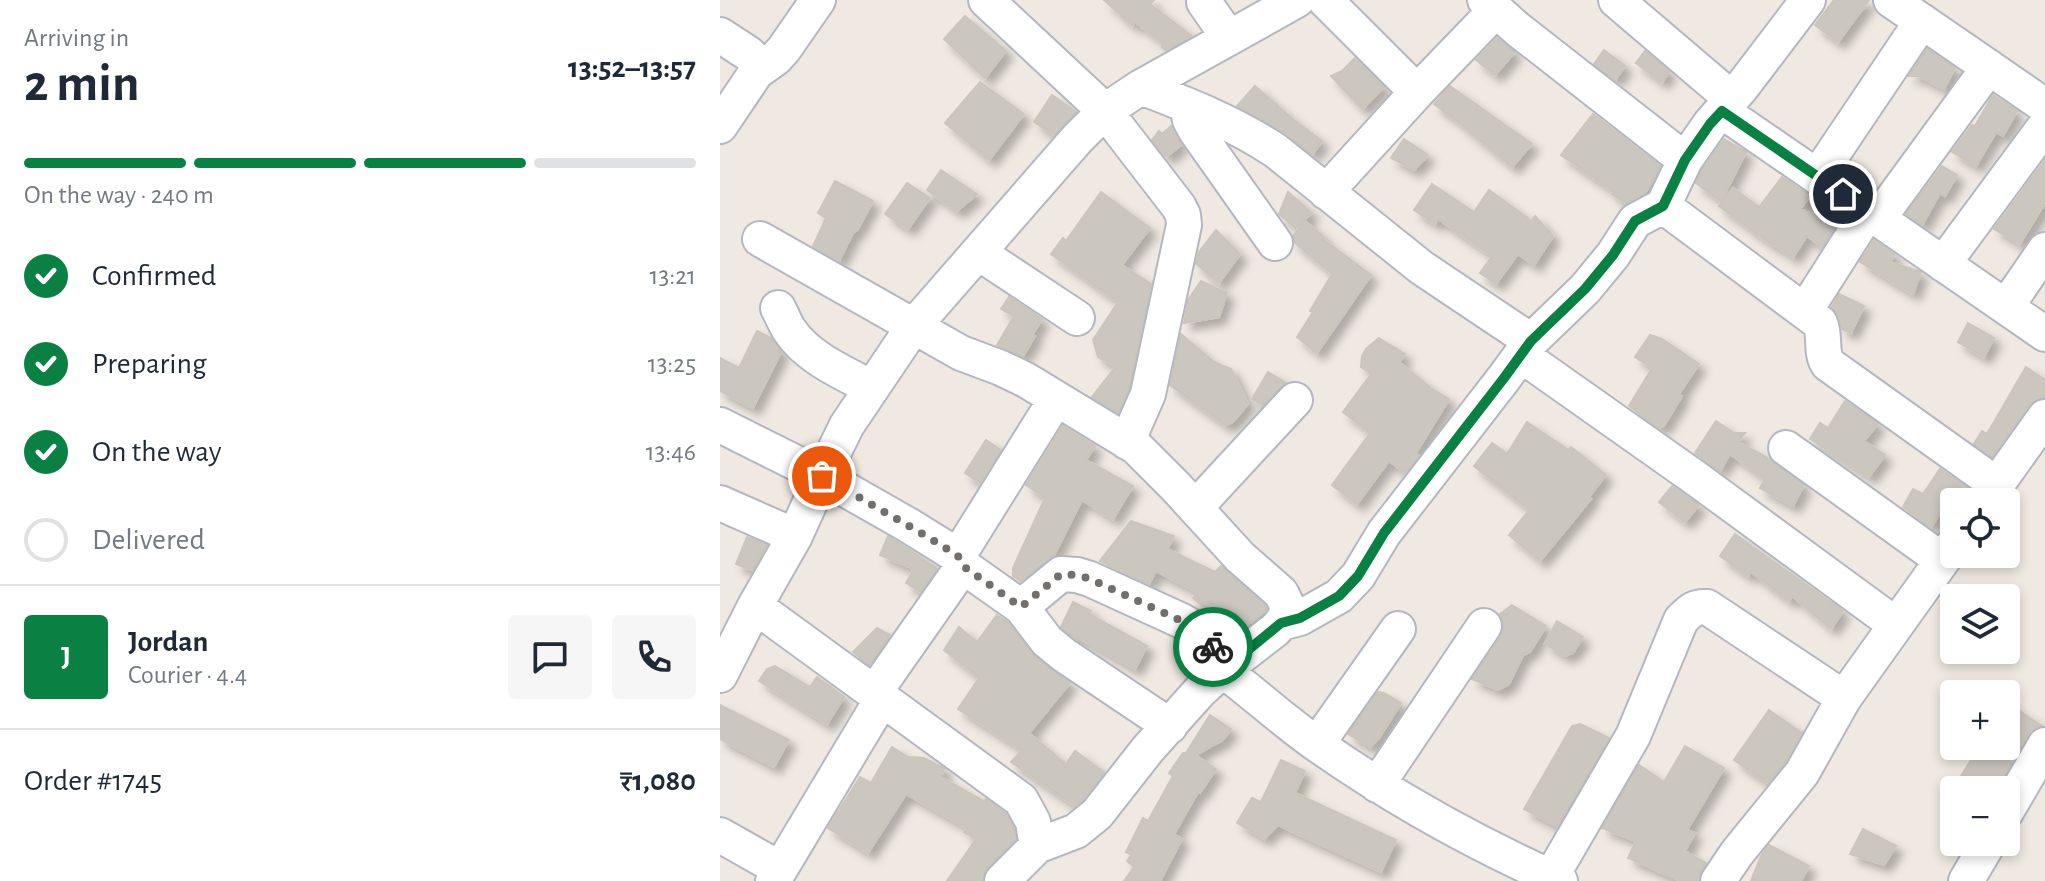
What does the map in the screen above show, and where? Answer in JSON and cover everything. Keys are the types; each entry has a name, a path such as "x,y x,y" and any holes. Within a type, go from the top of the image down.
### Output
{"street":[{"path":"755,73 784,49 818,0"},
{"path":"986,0 1105,111 1183,215 1184,225 1148,394 1127,442"},
{"path":"720,675 795,536 847,425 913,327 1105,111 1141,87 1297,0"},
{"path":"1325,0 1417,92"},
{"path":"1616,0 1727,105 1817,177 2045,334"},
{"path":"1281,623 1300,618 1339,596 1358,576 1384,533 1526,348 1585,289 1613,255 1635,221 1663,206 1685,160 1710,124 1808,0"},
{"path":"1891,0 2045,106"},
{"path":"1202,1 1229,38"},
{"path":"1326,192 1491,5 1685,160"},
{"path":"1817,177 1922,21"},
{"path":"720,35 749,54 758,64 720,126"},
{"path":"1805,311 1873,216 1989,67"},
{"path":"1141,87 1234,125 1258,139 1694,477 1896,625"},
{"path":"1187,106 1196,131 1275,243"},
{"path":"1943,264 2045,126"},
{"path":"1663,206 1820,323 1824,332 1824,358 1828,364 1984,488"},
{"path":"760,239 961,353 1014,374 1136,447 1240,557 1281,593 1288,607 1281,623 1200,691 1148,749 1097,814 1076,831 1037,846 1005,880"},
{"path":"2006,307 2045,250"},
{"path":"979,253 1077,318"},
{"path":"778,308 799,341 820,358 872,388"},
{"path":"720,835 777,875 878,696 1056,399"},
{"path":"1195,508 1295,400"},
{"path":"1994,488 2045,417"},
{"path":"720,425 822,476 918,531 1021,607 1056,648 1170,726"},
{"path":"1786,448 1940,547"},
{"path":"720,503 795,536"},
{"path":"1718,881 1802,773 1844,698 1940,563"},
{"path":"1021,607 1061,574 1077,575 1182,621 1191,626 1227,667 1317,744 1377,785 1485,846 1556,879 1633,736 1681,620 1690,611 1698,606 1707,607 1844,698"},
{"path":"755,606 1021,800 1033,822 1037,846"},
{"path":"1377,785 1484,626"},
{"path":"1317,744 1398,629"},
{"path":"2020,788 2045,745"},
{"path":"1966,881 1981,856"}],"building":[{"path":"1104,0 1154,0 1150,4 1192,36 1166,50 1162,47 1163,43 1135,22 1132,25"},
{"path":"1834,0 1869,0 1838,42 1815,25"},
{"path":"965,16 1006,51 985,78 944,39"},
{"path":"1497,38 1515,52 1495,75 1476,60"},
{"path":"1927,49 1955,68 1944,89 1919,76 1909,76"},
{"path":"1604,50 1625,66 1615,80 1594,64"},
{"path":"1645,51 1669,72 1662,82 1636,63"},
{"path":"1355,58 1384,87 1362,109 1331,76 1342,71"},
{"path":"980,82 1024,114 989,160 945,123"},
{"path":"1255,86 1322,141 1312,155 1287,134 1237,106"},
{"path":"1450,86 1532,144 1512,167 1434,104"},
{"path":"1052,95 1076,112 1054,135 1034,122"},
{"path":"1993,95 2017,111 2003,136 1996,132 1976,166 1952,152 1972,125 1975,126"},
{"path":"1593,114 1660,166 1646,192 1626,203 1561,155"},
{"path":"1171,126 1181,145 1166,157 1152,140 1159,131 1162,134"},
{"path":"1404,139 1428,155 1414,170 1391,158"},
{"path":"1724,139 1746,152 1721,202 1696,183"},
{"path":"2045,160 2045,203 2020,244 1994,229"},
{"path":"1942,166 1957,175 1945,196 1940,193 1922,225 1906,214"},
{"path":"941,170 977,194 957,211 927,190"},
{"path":"1782,177 1810,196 1800,209 1836,225 1822,247 1807,236 1793,257 1719,206 1733,188 1759,207"},
{"path":"835,181 873,201 839,261 813,246 826,218 818,213"},
{"path":"907,183 930,198 908,229 885,214"},
{"path":"1432,184 1474,212 1489,190 1532,221 1535,216 1553,236 1534,265 1518,254 1496,284 1480,273 1492,256 1438,219 1435,224 1414,210"},
{"path":"1101,192 1150,228 1122,265 1151,284 1129,388 1118,413 1092,397 1116,366 1098,357 1093,340 1118,302 1051,254 1063,238 1066,241"},
{"path":"1288,192 1312,213 1295,228 1279,214"},
{"path":"1305,221 1323,239 1371,275 1317,353 1297,337 1332,274 1295,243 1293,236"},
{"path":"1216,230 1240,254 1219,283 1196,264 1199,252"},
{"path":"1874,240 1895,255 1890,262 1921,272 1913,294 1860,262"},
{"path":"1201,281 1227,293 1219,317 1184,323 1188,300"},
{"path":"1839,294 1864,306 1851,333 1842,329 1832,307"},
{"path":"1009,297 1042,319 1023,356 997,345 1014,316 1001,309"},
{"path":"1968,323 1994,338 1984,357 1958,342"},
{"path":"757,331 771,338 781,352 753,408 720,391 720,358 739,368"},
{"path":"1181,334 1214,362 1231,369 1248,404 1233,422 1225,425 1170,385"},
{"path":"1650,335 1662,339 1699,364 1679,394 1682,396 1664,426 1659,428 1629,406 1652,368 1635,357"},
{"path":"1379,338 1405,354 1399,362 1449,399 1416,453 1419,456 1405,473 1389,461 1357,504 1332,485 1370,433 1343,412 1371,374 1361,367 1362,356"},
{"path":"2026,367 2045,380 2045,397 2029,405 1992,457 1974,444 1982,431 1987,434"},
{"path":"1268,372 1286,383 1263,405 1252,399"},
{"path":"1845,401 1878,424 1864,441 1885,455 1869,477 1810,439 1820,423 1828,428"},
{"path":"1716,421 1734,433 1745,433 1738,442 1770,459 1804,485 1793,506 1760,488 1765,479 1730,454 1720,471 1695,453"},
{"path":"1527,422 1569,450 1571,447 1606,475 1589,497 1591,499 1540,561 1509,535 1529,510 1474,466 1492,443 1507,454"},
{"path":"1063,426 1095,446 1086,460 1133,486 1113,519 1082,500 1053,557 1021,581 1013,576 1013,568 1045,498 1026,485"},
{"path":"986,440 1001,450 980,483 965,473"},
{"path":"1940,469 1968,488 1940,488 1940,514 1931,527 1903,507 1913,489 1923,494"},
{"path":"1672,486 1699,505 1685,522 1659,502"},
{"path":"1131,521 1174,536 1167,549 1215,572 1221,566 1265,605 1266,610 1236,634 1193,598 1198,592 1156,571 1149,584 1100,561"},
{"path":"1735,534 1843,611 1831,629 1792,596 1789,601 1751,572 1748,576 1720,556"},
{"path":"888,536 937,568 921,592 906,583 914,569 880,555"},
{"path":"747,537 767,545 752,570 736,564"},
{"path":"1073,602 1147,646 1135,669 1076,639 1061,627"},
{"path":"1512,605 1546,626 1530,652 1523,655 1509,684 1498,690 1472,679 1501,636 1504,627 1500,614"},
{"path":"997,615 1007,622 1034,656 1070,683 1029,733 1066,764 1075,751 1104,772 1075,806 1011,762 1022,750 958,709 979,678 944,650 959,627 977,642"},
{"path":"1557,621 1583,637 1573,653 1565,656 1545,644"},
{"path":"877,628 890,635 869,665 853,652"},
{"path":"775,666 810,687 817,677 844,697 827,724 759,681 767,669"},
{"path":"1378,692 1401,703 1370,747 1348,734"},
{"path":"720,705 789,740 774,767 720,739"},
{"path":"1769,710 1802,733 1768,783 1734,760"},
{"path":"2020,711 2042,726 2034,728 2020,749"},
{"path":"1210,715 1231,729 1223,740 1195,755 1216,769 1198,792 1174,834 1182,839 1160,881 1124,881 1134,867 1127,861 1131,855 1126,852 1143,818 1148,821 1173,776 1169,773"},
{"path":"1580,724 1609,738 1557,826 1524,809 1572,726"},
{"path":"1685,746 1724,768 1687,830 1695,833 1685,851 1706,863 1698,881 1681,881 1628,858 1636,841 1602,828 1639,765 1664,782"},
{"path":"892,747 908,757 924,758 945,769 941,777 984,801 986,799 1006,814 1016,839 988,867 983,881 947,881 976,839 964,832 967,828 906,794 868,853 828,828 860,777 871,783"},
{"path":"1281,760 1305,771 1295,793 1396,840 1381,872 1278,825 1264,839 1237,823 1252,798 1261,802"},
{"path":"1971,760 2013,760 2004,776 1961,776"},
{"path":"1863,829 1896,846 1884,865 1850,854"},
{"path":"1769,845 1809,866 1801,881 1751,881"}],"way so far":[{"path":"822,476 958,556 963,566 1021,607 1061,574 1077,575 1182,621 1213,647"}],"route":[{"path":"1213,647 1231,664 1281,623 1300,618 1339,596 1358,576 1384,533 1531,341 1585,289 1613,255 1635,221 1663,206 1685,160 1722,111 1843,194"}]}
